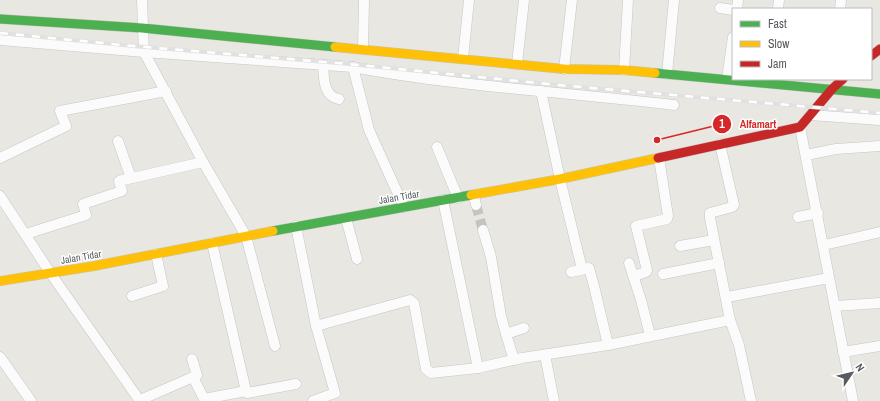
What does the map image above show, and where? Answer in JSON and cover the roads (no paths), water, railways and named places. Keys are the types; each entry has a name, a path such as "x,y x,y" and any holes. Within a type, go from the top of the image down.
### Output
{"street":[{"path":"142,0 144,52 203,162 246,236 275,346"},
{"path":"363,49 364,0"},
{"path":"463,58 469,0"},
{"path":"517,64 524,0"},
{"path":"564,69 572,0"},
{"path":"624,70 628,0"},
{"path":"667,74 674,0"},
{"path":"720,8 732,10"},
{"path":"0,19 142,28 564,69 624,70 732,79"},
{"path":"0,40 353,67 379,72 674,105"},
{"path":"727,79 732,44"},
{"path":"872,55 880,49"},
{"path":"323,65 326,88 333,97 339,99"},
{"path":"353,67 369,130 404,207"},
{"path":"751,80 837,83 880,94"},
{"path":"837,83 800,127 818,213 853,401"},
{"path":"541,90 560,179 582,269"},
{"path":"0,158 66,126 60,111 166,91"},
{"path":"810,115 880,120"},
{"name":"Jalan Tidar","path":"0,281 51,274 296,226 442,200 458,198 475,200 560,179 800,127"},
{"path":"118,141 131,178"},
{"path":"720,144 734,205 732,208 710,213 714,240 727,297 730,320 739,345 752,401"},
{"path":"806,155 836,149 880,146"},
{"path":"437,147 458,198"},
{"path":"634,276 646,272 647,270 636,226 668,218 659,158"},
{"path":"26,234 86,215 83,204 122,191 119,181 203,162"},
{"path":"0,196 51,274 140,401 198,375 192,359"},
{"path":"442,200 478,368"},
{"path":"798,217 818,213"},
{"path":"346,218 357,259"},
{"path":"296,226 316,326 335,393 334,398 313,401"},
{"path":"483,230 491,257 501,316 514,360"},
{"path":"824,245 880,232"},
{"path":"680,246 714,240"},
{"path":"212,243 248,395"},
{"path":"132,296 163,286 156,254"},
{"path":"629,263 650,335"},
{"path":"663,274 719,263"},
{"path":"571,272 587,268 589,270 608,345"},
{"path":"727,297 829,278"},
{"path":"316,326 410,300 414,303 425,364 428,372 478,368 514,360 608,345 650,335 730,320"},
{"path":"835,306 880,303"},
{"path":"506,334 524,328"},
{"path":"843,352 880,346"},
{"path":"545,355 554,401"},
{"path":"0,357 30,401"},
{"path":"193,377 204,399 248,395 296,384"}],"tunnel":[{"path":"476,205 483,230"}],"railway":[{"path":"0,33 349,64 558,85 880,113"}],"place":[{"name":"Alfamart","path":"657,140"}]}
